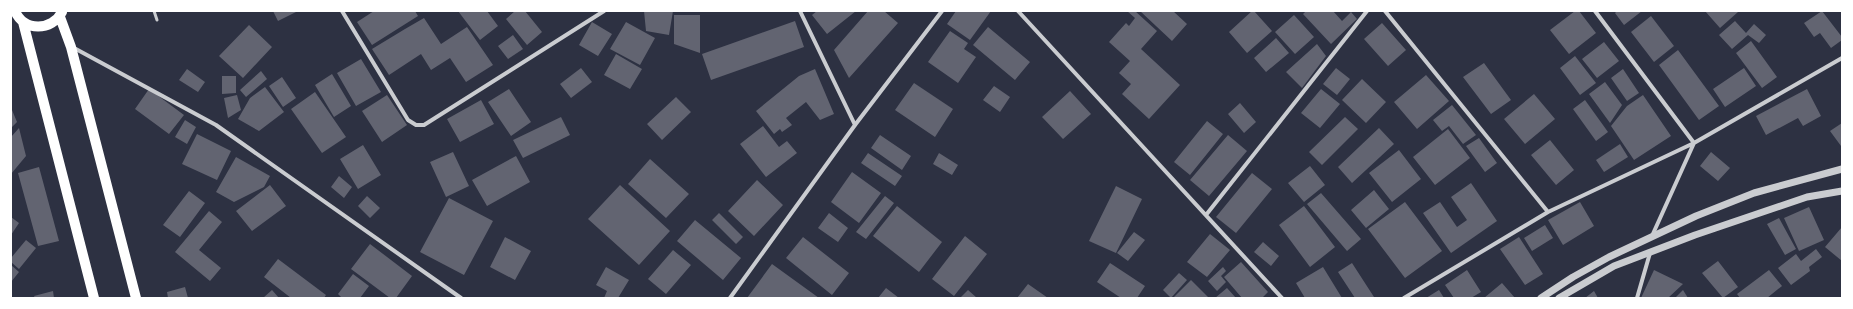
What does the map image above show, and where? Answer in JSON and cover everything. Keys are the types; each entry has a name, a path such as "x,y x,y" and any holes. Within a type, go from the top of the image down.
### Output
{"main road":[{"path":"15,11 24,22 94,298"},
{"path":"24,22 40,27 47,26 61,14 71,47 136,298"}],"street":[{"path":"342,11 408,120 416,125 424,125 604,11"},
{"path":"800,11 855,126"},
{"path":"730,298 855,126 942,11"},
{"path":"1018,11 1282,298"},
{"path":"1206,216 1367,11"},
{"path":"1385,11 1548,212"},
{"path":"1595,11 1694,142"},
{"path":"71,47 216,125 461,298"},
{"path":"1404,298 1548,212 1694,142 1842,58"},
{"path":"1652,236 1694,142"},
{"path":"1541,298 1579,273 1652,236 1696,216 1754,194 1842,169"},
{"path":"1559,298 1614,266 1762,211 1807,197 1842,191"},
{"path":"1637,298 1650,253"}],"lane":[{"path":"154,11 157,20"}],"building":[{"path":"273,11 298,11 278,21"},
{"path":"374,11 415,11 418,16 372,45 357,22"},
{"path":"458,11 487,11 498,26 480,40"},
{"path":"515,11 525,11 542,32 527,45 506,19"},
{"path":"644,11 673,11 669,35 646,31"},
{"path":"817,11 856,11 827,34 812,15"},
{"path":"868,11 884,11 898,23 849,78 834,50"},
{"path":"956,11 991,11 970,40 947,24"},
{"path":"1127,11 1135,11 1157,31 1141,49 1180,85 1149,119 1122,94 1131,84 1119,73 1130,61 1109,42 1126,23 1129,26 1135,18"},
{"path":"1140,11 1173,11 1187,24 1172,41"},
{"path":"1252,11 1254,11 1272,31 1247,53 1229,32"},
{"path":"1306,11 1333,11 1342,21 1351,12 1357,19 1331,44 1303,14"},
{"path":"1575,11 1579,11 1596,33 1569,54 1550,30"},
{"path":"1617,11 1642,11 1624,25 1615,13"},
{"path":"1705,11 1737,11 1738,12 1720,28"},
{"path":"1822,11 1842,37 1842,40 1831,48 1820,33 1814,37 1804,23"},
{"path":"674,15 700,15 700,53 674,44"},
{"path":"1294,15 1314,37 1295,54 1275,32"},
{"path":"1651,16 1674,46 1654,62 1631,32"},
{"path":"424,18 441,44 467,27 493,65 466,82 450,58 431,70 421,54 389,75 372,49"},
{"path":"795,21 804,47 711,80 702,54"},
{"path":"1735,21 1746,33 1754,24 1766,35 1759,43 1748,35 1732,49 1719,35"},
{"path":"592,22 612,34 598,56 579,45"},
{"path":"626,22 655,38 640,65 610,49"},
{"path":"1382,23 1406,50 1388,66 1364,39"},
{"path":"249,25 272,47 243,78 219,56"},
{"path":"988,27 1030,62 1015,80 973,45"},
{"path":"950,31 968,43 964,49 976,57 958,83 928,62"},
{"path":"513,35 523,49 508,59 498,46"},
{"path":"1276,38 1289,53 1266,72 1254,58"},
{"path":"1751,41 1777,77 1762,88 1736,53"},
{"path":"1604,42 1619,61 1597,78 1582,59"},
{"path":"1317,44 1326,56 1302,88 1286,72"},
{"path":"1678,50 1719,106 1699,120 1659,65"},
{"path":"616,54 642,69 630,89 604,75"},
{"path":"1575,56 1596,83 1580,95 1560,68"},
{"path":"361,59 381,92 356,106 337,73"},
{"path":"1484,63 1511,100 1491,114 1463,77"},
{"path":"581,68 592,82 571,98 560,84"},
{"path":"1336,68 1350,79 1337,95 1323,84"},
{"path":"1744,68 1756,86 1725,107 1713,89"},
{"path":"187,69 205,82 198,92 179,80"},
{"path":"815,69 834,114 820,120 806,102 786,118 792,125 782,132 780,129 774,134 756,111 799,76"},
{"path":"1623,69 1639,93 1627,101 1611,78"},
{"path":"261,71 267,79 246,97 240,90"},
{"path":"332,74 351,106 334,117 315,85"},
{"path":"1426,75 1449,101 1417,129 1394,102"},
{"path":"222,76 236,76 236,93 222,94"},
{"path":"282,77 296,98 283,107 269,86"},
{"path":"1362,79 1386,102 1366,123 1342,100"},
{"path":"1605,82 1622,105 1610,123 1589,94"},
{"path":"914,83 953,109 935,137 895,110"},
{"path":"994,86 1010,97 1000,112 983,100"},
{"path":"265,87 284,112 259,131 238,119 250,98"},
{"path":"149,89 184,115 169,134 135,109"},
{"path":"509,89 531,122 511,136 488,102"},
{"path":"1321,89 1340,104 1320,128 1301,113"},
{"path":"1807,89 1821,116 1803,126 1798,118 1766,135 1756,116"},
{"path":"1070,91 1091,114 1063,139 1042,117"},
{"path":"315,92 346,137 322,153 291,109"},
{"path":"1534,94 1555,119 1525,144 1504,119"},
{"path":"237,95 241,110 228,118 224,98"},
{"path":"387,95 407,125 382,142 362,111"},
{"path":"1643,95 1671,136 1634,160 1611,126 1627,106"},
{"path":"676,97 691,112 662,140 647,124"},
{"path":"481,100 494,124 460,142 447,119"},
{"path":"1585,100 1608,132 1596,141 1573,109"},
{"path":"1240,103 1256,122 1244,133 1228,114"},
{"path":"1452,105 1476,135 1463,144 1449,126 1442,131 1433,120"},
{"path":"12,110 17,122 11,128 11,111"},
{"path":"561,117 570,135 523,158 513,140"},
{"path":"1345,117 1358,129 1322,165 1309,152"},
{"path":"185,120 196,127 187,144 175,137"},
{"path":"1207,121 1223,134 1190,175 1174,162"},
{"path":"1842,123 1842,145 1841,146 1830,131"},
{"path":"763,126 779,147 787,141 797,153 766,177 740,144"},
{"path":"19,128 26,156 11,174 11,137"},
{"path":"1379,128 1394,144 1352,183 1338,167"},
{"path":"1448,129 1470,158 1435,185 1413,157"},
{"path":"197,134 231,151 217,180 182,164"},
{"path":"880,135 911,156 902,170 871,148"},
{"path":"1228,135 1247,151 1209,196 1190,180"},
{"path":"1479,138 1497,163 1485,172 1466,146"},
{"path":"1550,140 1574,170 1556,185 1531,155"},
{"path":"1620,144 1628,157 1604,172 1596,160"},
{"path":"363,145 381,175 358,189 340,159"},
{"path":"1399,150 1421,179 1392,202 1369,173"},
{"path":"453,152 469,186 446,197 430,162"},
{"path":"1711,152 1730,168 1718,181 1700,166"},
{"path":"868,153 902,176 895,186 861,163"},
{"path":"939,153 958,165 952,175 933,164"},
{"path":"516,156 530,182 487,206 472,180"},
{"path":"236,157 270,176 264,187 234,202 216,192"},
{"path":"650,159 689,194 666,218 628,184"},
{"path":"1310,166 1325,185 1304,202 1288,183"},
{"path":"39,167 59,241 38,246 18,173"},
{"path":"852,172 881,193 859,223 831,202"},
{"path":"1252,173 1272,189 1236,233 1216,217"},
{"path":"339,176 352,187 344,198 331,187"},
{"path":"757,180 783,205 754,236 728,211"},
{"path":"1471,183 1497,221 1451,253 1423,213 1440,202 1457,227 1467,220 1451,197"},
{"path":"270,185 286,206 252,231 236,211"},
{"path":"620,185 670,231 639,265 588,219"},
{"path":"1116,186 1142,199 1116,253 1089,241"},
{"path":"1374,190 1389,209 1366,228 1351,210"},
{"path":"189,191 205,203 180,237 163,225"},
{"path":"1321,193 1361,239 1347,251 1307,204"},
{"path":"367,196 380,208 370,218 358,206"},
{"path":"885,196 894,203 866,239 856,232"},
{"path":"449,198 493,221 464,275 420,252"},
{"path":"1405,202 1442,251 1405,278 1368,229"},
{"path":"1580,202 1594,226 1563,245 1548,220"},
{"path":"897,206 942,242 919,272 873,236"},
{"path":"1304,206 1335,247 1310,267 1279,225"},
{"path":"1809,207 1824,240 1799,251 1784,218"},
{"path":"209,211 222,222 199,250 221,268 210,281 175,252"},
{"path":"719,213 743,237 736,244 712,220"},
{"path":"829,213 848,228 838,242 818,228"},
{"path":"11,217 19,223 11,235"},
{"path":"1779,218 1796,249 1785,255 1767,224"},
{"path":"695,220 741,258 723,280 677,241"},
{"path":"1545,225 1553,238 1532,251 1524,238"},
{"path":"1842,227 1842,261 1825,247"},
{"path":"1134,232 1145,240 1128,261 1117,253"},
{"path":"1210,234 1230,250 1207,277 1187,262"},
{"path":"965,236 987,254 954,296 932,279"},
{"path":"505,237 531,251 515,280 490,267"},
{"path":"803,237 849,273 832,295 786,258"},
{"path":"1519,237 1543,274 1525,285 1500,249"},
{"path":"26,240 36,248 19,269 11,262 11,258"},
{"path":"1263,242 1279,256 1271,266 1254,252"},
{"path":"370,244 412,276 396,298 390,298 351,269"},
{"path":"1816,249 1822,257 1809,267 1810,271 1791,285 1778,268 1796,254 1801,261"},
{"path":"673,250 691,265 666,294 648,279"},
{"path":"278,259 326,295 324,298 291,298 264,277"},
{"path":"1718,261 1738,287 1723,298 1702,273"},
{"path":"1241,262 1268,292 1262,298 1242,298 1224,277"},
{"path":"1110,263 1145,286 1137,298 1121,298 1097,282"},
{"path":"1352,263 1374,297 1373,298 1355,298 1338,272"},
{"path":"772,264 819,298 747,298"},
{"path":"11,265 19,272 11,282"},
{"path":"606,267 629,280 618,298 604,298 607,291 596,285"},
{"path":"1223,267 1226,271 1221,276 1226,282 1217,291 1208,281"},
{"path":"1323,267 1342,298 1305,298 1296,283"},
{"path":"1467,270 1481,292 1471,298 1454,298 1445,285"},
{"path":"1654,270 1683,284 1668,298 1641,298"},
{"path":"1769,270 1782,286 1767,298 1740,298 1737,294"},
{"path":"1179,273 1187,280 1171,298 1163,290"},
{"path":"353,274 369,286 360,298 342,298 338,294"},
{"path":"1191,280 1208,297 1173,298"},
{"path":"1502,283 1515,298 1484,298"},
{"path":"1028,284 1048,298 1017,298"},
{"path":"185,287 188,298 168,298 167,292"},
{"path":"886,288 899,298 878,298"},
{"path":"1227,288 1236,298 1215,298"},
{"path":"272,290 279,298 263,298"},
{"path":"968,290 977,298 960,298"},
{"path":"1439,290 1444,298 1426,298"},
{"path":"1683,290 1688,298 1675,298"},
{"path":"53,291 54,298 35,298 34,296"},
{"path":"1594,291 1598,298 1585,298"}]}
